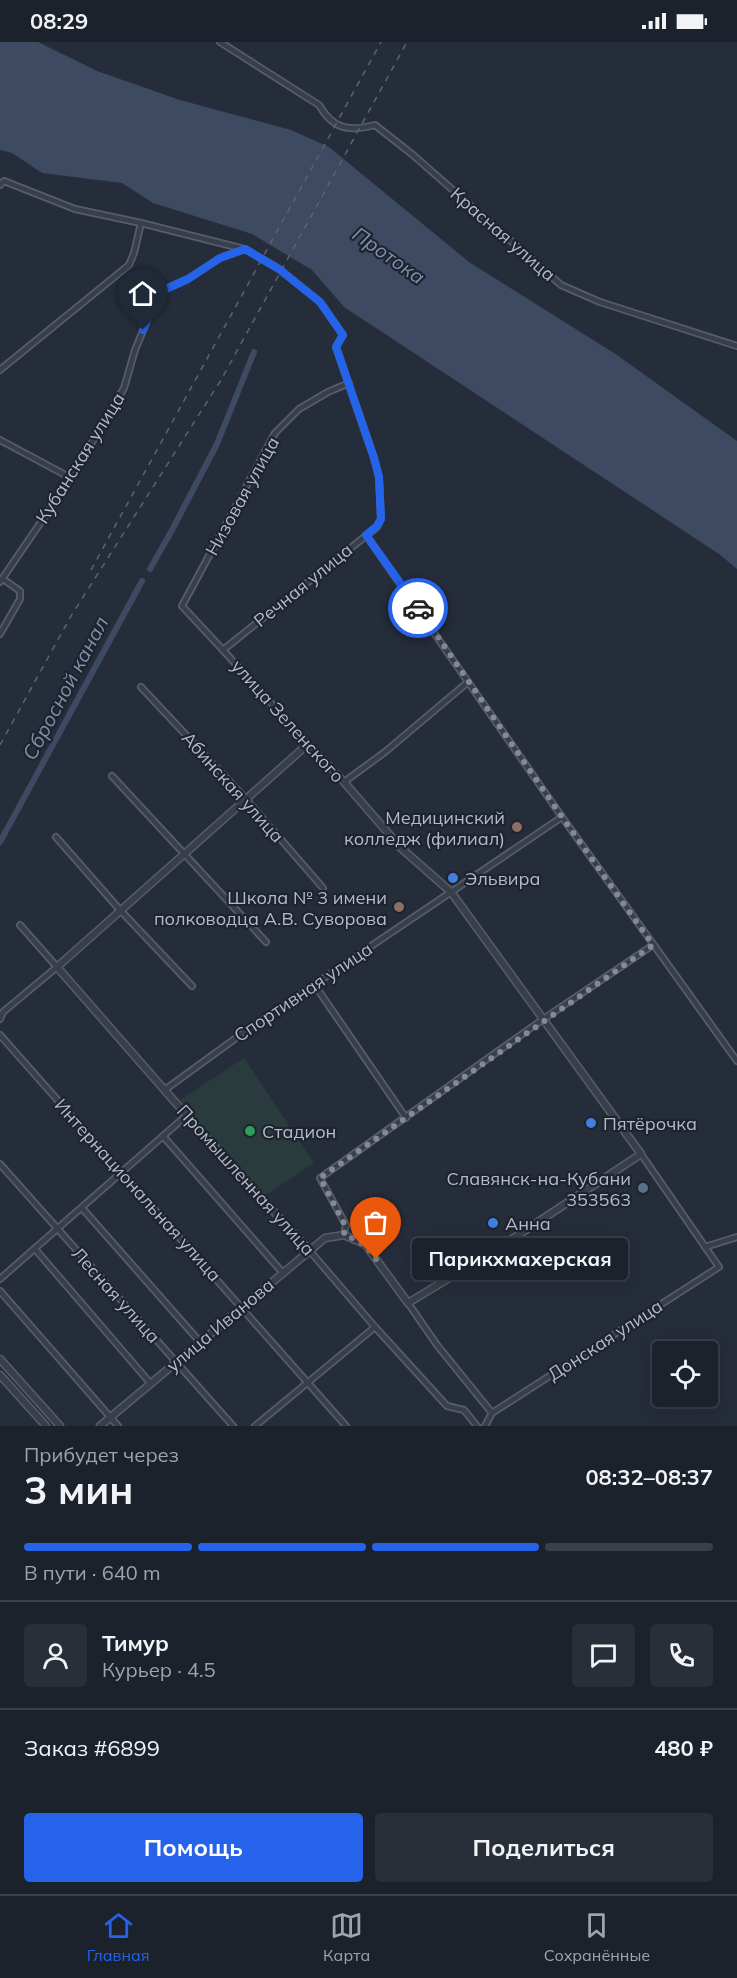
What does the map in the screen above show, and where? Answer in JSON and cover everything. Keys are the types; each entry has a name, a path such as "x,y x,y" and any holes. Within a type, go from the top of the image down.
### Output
{"street":[{"name":"Красная улица","path":"220,42 319,105 329,120 350,130 375,126 413,154 561,285 600,302 737,346"},
{"path":"2,183 75,209 245,249 279,269 320,302 343,335 336,347 349,383"},
{"path":"0,370 129,265 141,223"},
{"name":"Кубанская улица","path":"2,580 71,478 124,388 135,350 159,292 188,279 220,258 245,249"},
{"name":"Речная улица","path":"223,650 377,526 381,519 379,477 349,383"},
{"name":"Низовая улица","path":"182,606 276,433 299,410 328,392 349,383"},
{"path":"0,440 71,478"},
{"path":"366,535 562,817 737,1061"},
{"path":"0,634 20,599 20,591 2,580"},
{"name":"улица Зеленского","path":"182,606 402,848 451,892 641,1154 719,1267"},
{"path":"344,782 385,752 468,682"},
{"name":"Абинская улица","path":"141,687 244,798 323,888"},
{"path":"0,1020 3,1012 57,967 244,798 308,744"},
{"path":"112,776 266,942"},
{"name":"Спортивная улица","path":"166,1089 314,984 562,817"},
{"path":"56,837 120,910 192,986"},
{"name":"Промышленная улица","path":"20,925 447,1406 464,1410 477,1426"},
{"path":"314,984 406,1118 653,945"},
{"name":"Интернациональная улица","path":"0,1035 346,1426"},
{"path":"0,1279 187,1115"},
{"name":"Промышленная улица","path":"406,1118 320,1178 345,1225 344,1235 365,1244 437,1345 492,1413"},
{"path":"163,1136 282,1272"},
{"path":"408,1303 497,1249 641,1154"},
{"name":"Лесная улица","path":"0,1164 233,1426"},
{"path":"81,1208 200,1342"},
{"name":"улица Иванова","path":"100,1426 309,1250 325,1238 344,1235"},
{"path":"705,1247 737,1237"},
{"path":"35,1249 150,1384"},
{"name":"Донская улица","path":"492,1413 719,1267"},
{"path":"0,1291 118,1426"},
{"path":"255,1426 375,1327"},
{"path":"0,1359 60,1426"},
{"path":"0,1374 46,1426"},
{"path":"485,1426 492,1413"}],"shaded area":[{"name":"Стадион","path":"244,1058 314,1163 263,1197 180,1100"}],"water":[{"name":"Протока","path":"0,42 38,42 97,71 180,100 291,130 329,147 469,262 617,355 737,441 737,569 719,554 344,307 312,270 252,234 153,203 122,183 42,173 12,153 0,150"}],"waterway":[{"name":"Сбросной канал","path":"150,569 217,444 254,352"},
{"name":"Сбросной канал","path":"0,842 142,581"}],"railway":[{"path":"91,570 381,42"},
{"path":"0,745 71,616 221,380 407,42"}],"way so far":[{"path":"376,1259 365,1244 344,1235 345,1225 340,1212 320,1178 653,945 418,608"}],"place":[{"name":"Медицинский колледж (филиал)","path":"517,827"},
{"name":"Эльвира","path":"453,878"},
{"name":"Школа № 3 имени полководца А.В. Суворова","path":"399,907"},
{"name":"Пятёрочка","path":"591,1123"},
{"name":"Стадион","path":"250,1131"},
{"name":"Славянск-на-Кубани 353563","path":"643,1188"},
{"name":"Анна","path":"493,1223"},
{"name":"Парикхмахерская","path":"376,1259"}],"route":[{"path":"143,330 159,292 188,279 220,258 245,249 279,269 320,302 343,335 336,347 379,477 381,519 377,526 366,535 418,608"}]}
